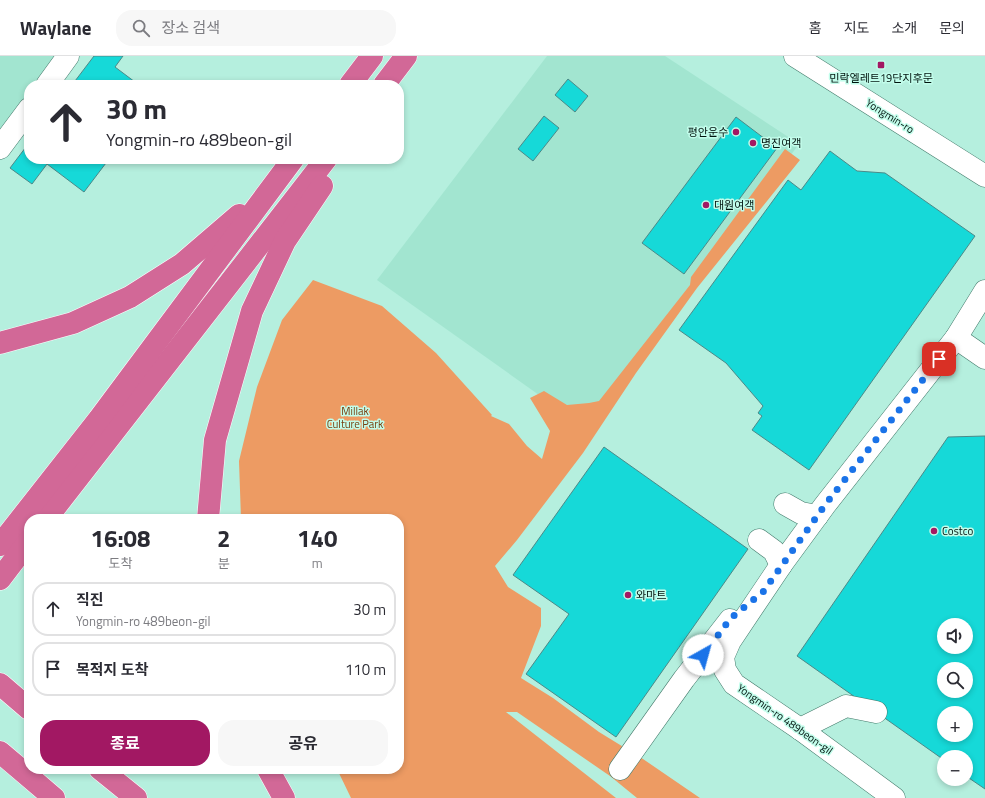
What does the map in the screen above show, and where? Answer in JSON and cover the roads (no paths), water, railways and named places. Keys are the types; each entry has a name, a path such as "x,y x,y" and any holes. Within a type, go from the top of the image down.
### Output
{"highway":[{"path":"354,80 372,56"},
{"path":"388,80 407,56"},
{"path":"391,80 407,56"},
{"path":"24,514 99,419 289,164"},
{"path":"50,514 322,164"},
{"path":"208,514 215,440 252,311 285,241 336,164"},
{"path":"0,343 73,323 130,297 182,264 272,187"},
{"path":"0,545 24,514"},
{"path":"0,579 24,548"},
{"path":"0,684 24,705"},
{"path":"0,752 24,772"},
{"path":"26,774 54,798"},
{"path":"106,774 136,798"},
{"path":"271,774 284,798"}],"street":[{"path":"51,80 68,56"},
{"name":"Yongmin-ro","path":"795,56 985,176"},
{"path":"0,148 24,116"},
{"name":"Yongmin-ro 489beon-gil","path":"894,798 800,729 734,684 725,670 722,657 730,641 816,516 956,338 985,291"},
{"path":"956,338 985,358"},
{"path":"785,504 801,513 816,516"},
{"path":"759,540 774,551 781,565"},
{"path":"620,769 684,679 731,618 763,592"},
{"path":"800,729 846,706 876,712"}],"place":[{"name":"민락엘레트19단지후문","path":"881,65"},
{"name":"평안운수","path":"736,132"},
{"name":"명진여객","path":"753,143"},
{"name":"대원여객","path":"706,205"},
{"name":"Costco","path":"934,531"},
{"name":"와마트","path":"628,595"}],"park label":[{"name":"Millak Culture Park","path":"355,417"}]}
